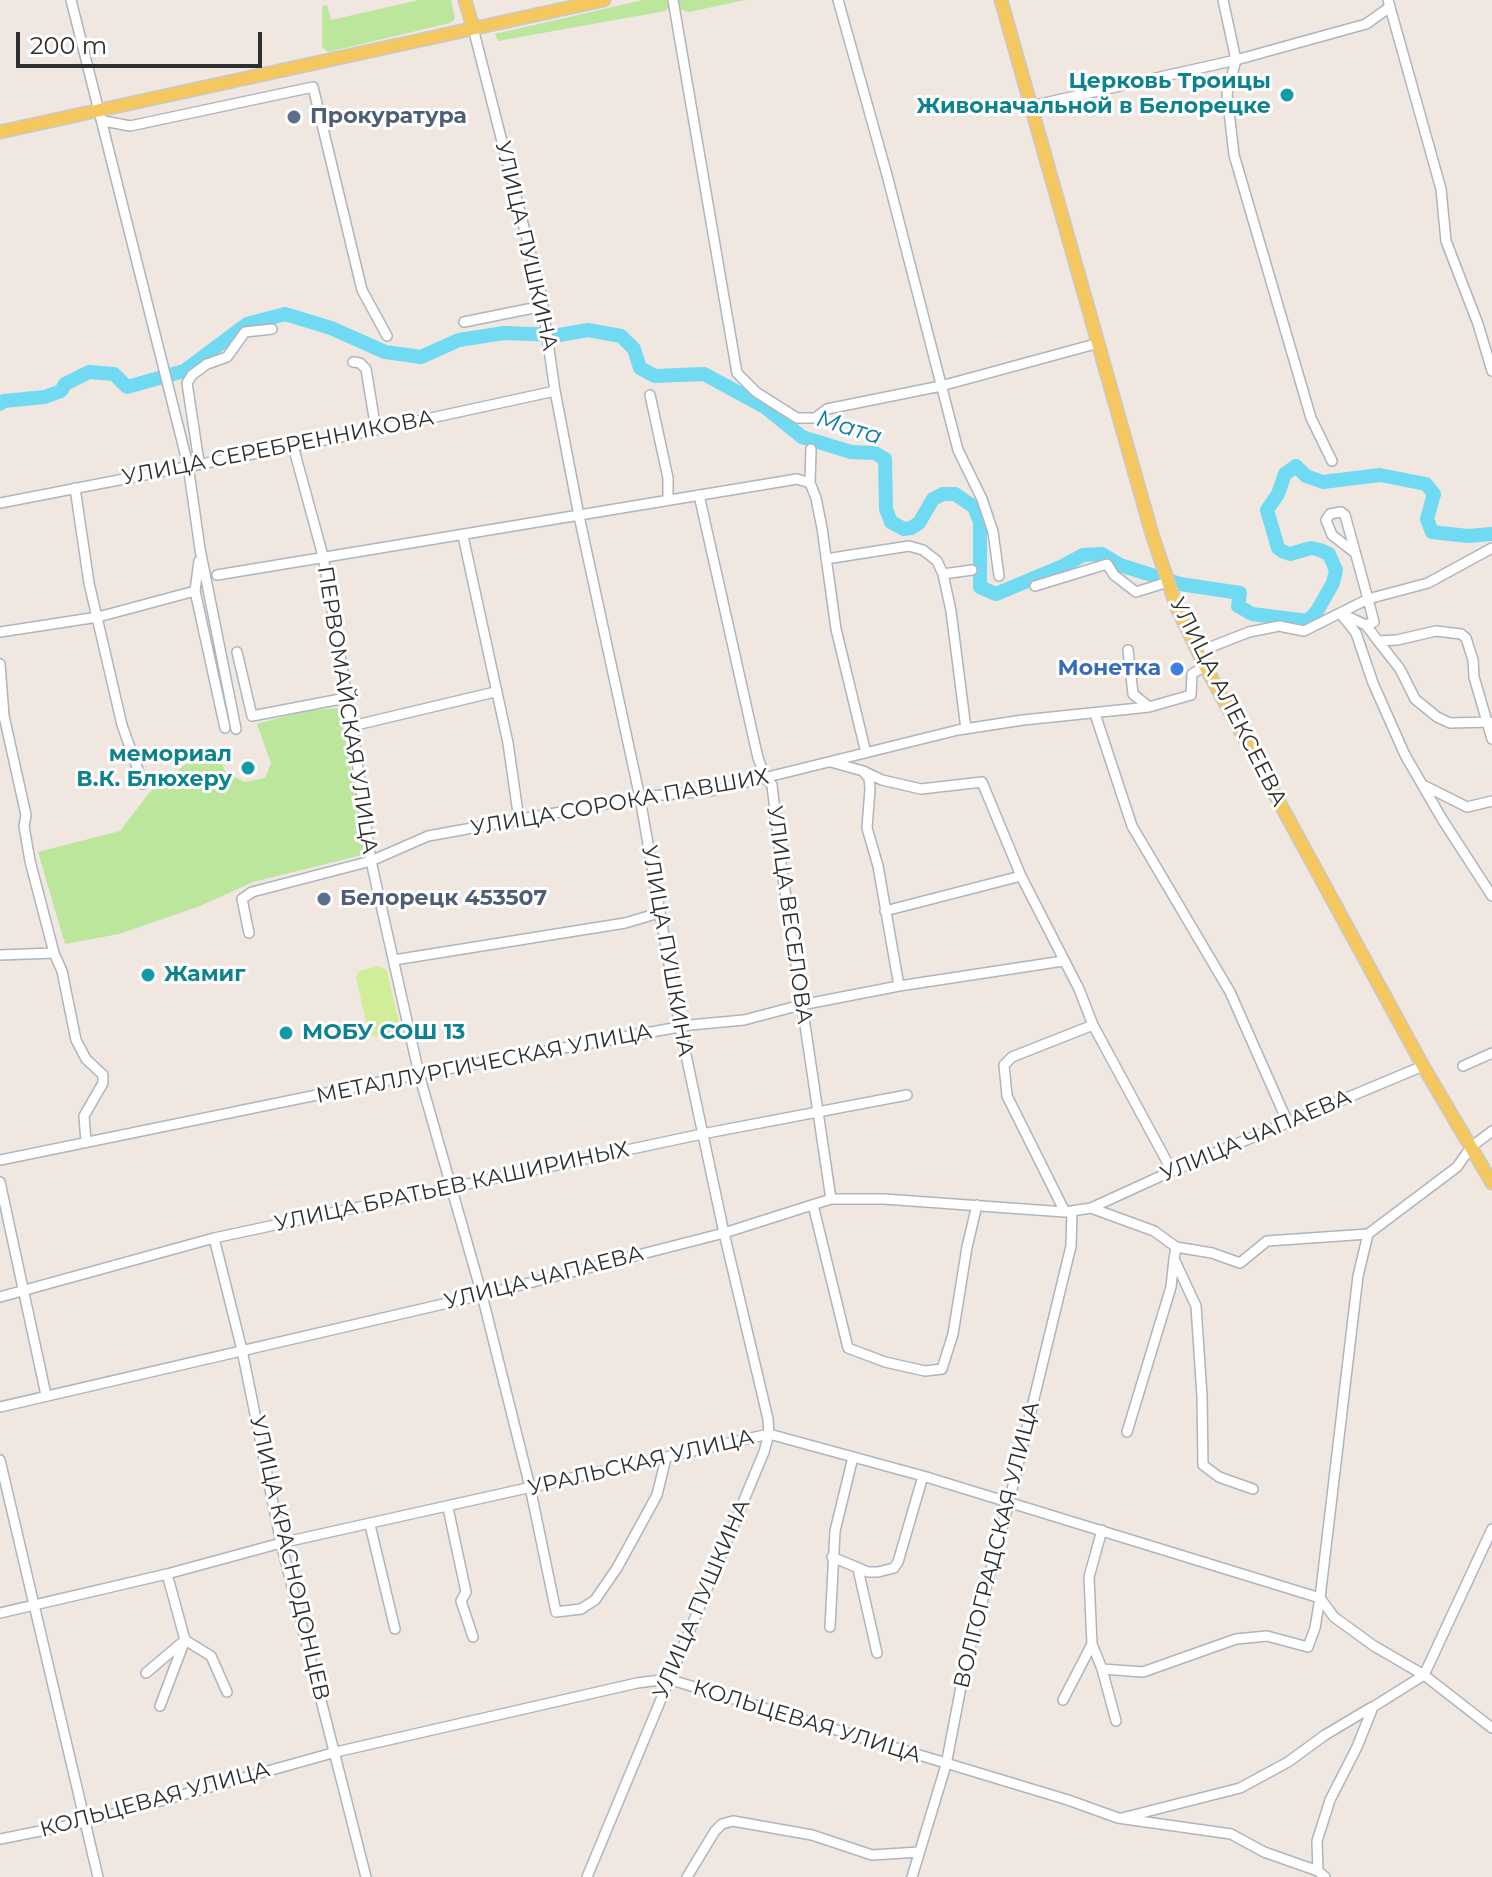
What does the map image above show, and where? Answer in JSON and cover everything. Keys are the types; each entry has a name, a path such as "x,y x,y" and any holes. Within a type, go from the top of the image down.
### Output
{"main road":[{"name":"УЛИЦА ПУШКИНА","path":"465,0 473,28"},
{"path":"0,132 102,115 604,0"},
{"name":"УЛИЦА АЛЕКСЕЕВА","path":"1001,0 1167,580 1205,666 1423,1066 1492,1183"}],"street":[{"path":"71,0 188,465 200,549 236,729"},
{"path":"673,0 737,373 756,392 797,418 815,418 827,409 941,386 1099,343"},
{"path":"838,0 958,450 982,499 993,532 999,576"},
{"path":"1223,0 1236,60 1227,94 1234,155 1311,418 1332,461"},
{"path":"1031,106 1236,60 1366,24 1389,4 1441,189 1446,241 1478,324 1492,371"},
{"name":"УЛИЦА ПУШКИНА","path":"473,28 543,306 555,391 640,798 680,1027 724,1233 766,1404 769,1434 733,1528 587,1877"},
{"path":"102,115 130,126 313,87 362,290 387,336"},
{"path":"464,322 543,306"},
{"path":"199,462 187,383 207,364 227,357 245,332 272,329"},
{"path":"353,362 360,363 366,369 376,430"},
{"name":"УЛИЦА СЕРЕБРЕННИКОВА","path":"0,503 376,430 555,391"},
{"path":"650,395 668,478 668,500"},
{"name":"ПЕРВОМАЙСКАЯ УЛИЦА","path":"293,446 323,556 371,861 419,1074 482,1295 530,1487 556,1612 581,1609 595,1600 617,1568 657,1495 666,1458"},
{"path":"811,449 810,483 822,528 836,629 866,753"},
{"path":"217,575 323,556 372,552 797,479 810,483"},
{"path":"75,488 89,583 122,725 143,784"},
{"name":"УЛИЦА ВЕСЕЛОВА","path":"699,495 758,758 766,779 772,785 831,1199"},
{"path":"463,536 508,743 519,820"},
{"path":"826,559 909,546 923,550 937,561 943,574 957,648 966,729"},
{"path":"1198,652 1249,632 1279,626 1304,631 1368,599 1428,583 1492,548"},
{"path":"200,549 195,591 225,728"},
{"path":"1354,552 1374,622 1366,625"},
{"path":"1035,586 1107,564 1114,575 1136,592 1167,580"},
{"path":"943,574 972,570"},
{"path":"0,632 98,617 195,591"},
{"path":"1340,613 1366,625 1400,669 1415,699 1437,717 1450,723 1490,722"},
{"path":"1340,613 1356,633 1373,683 1405,755 1492,896"},
{"path":"1378,641 1436,631 1461,634 1466,638 1492,739"},
{"path":"1128,650 1133,694 1149,707"},
{"path":"237,652 252,716 346,698"},
{"path":"0,664 5,752 26,815 24,826 30,861 54,953 62,971 76,1040 86,1059 103,1075 103,1083 84,1116 86,1142"},
{"name":"УЛИЦА СОРОКА ПАВШИХ","path":"249,933 242,899 252,892 371,861 428,836 640,798 711,791 966,729 1149,707 1191,695 1192,674 1205,666"},
{"path":"352,726 495,692"},
{"path":"1095,714 1132,826 1230,992 1288,1123"},
{"path":"829,762 921,789 982,782 1021,876 1079,989 1093,1025 1172,1171"},
{"path":"863,771 869,778 870,789 867,828 878,866 899,986"},
{"path":"1425,786 1467,807 1492,801"},
{"path":"885,911 1021,876"},
{"path":"394,960 625,923 659,913"},
{"path":"0,955 54,953"},
{"name":"МЕТАЛЛУРГИЧЕСКАЯ УЛИЦА","path":"0,1160 419,1074 680,1027 744,1020 801,1005 899,986 1063,961"},
{"path":"1068,1212 1007,1096 1004,1065 1012,1057 1093,1025"},
{"path":"1463,1066 1492,1053"},
{"name":"УЛИЦА ЧАПАЕВА","path":"0,1407 482,1295 724,1233 831,1199 884,1199 1068,1212 1091,1208 1423,1066"},
{"name":"УЛИЦА БРАТЬЕВ КАШИРИНЫХ","path":"0,1297 214,1238 702,1134 907,1095"},
{"path":"1091,1208 1154,1231 1176,1247 1212,1253 1240,1263 1267,1241 1368,1234 1457,1167 1471,1147 1492,1131"},
{"path":"0,1182 46,1395"},
{"path":"813,1205 848,1348 885,1362 925,1371 942,1369 953,1334 977,1205"},
{"name":"ВОЛГОГРАДСКАЯ УЛИЦА","path":"912,1877 946,1765 965,1666 1009,1502 1071,1246 1068,1212"},
{"path":"1102,1669 1143,1672 1236,1639 1267,1636 1308,1647 1320,1598 1358,1276 1368,1234"},
{"name":"УЛИЦА КРАСНОДОНЦЕВ","path":"214,1238 242,1350 281,1543 366,1877"},
{"path":"1127,1432 1171,1287 1176,1247"},
{"path":"1174,1259 1196,1306 1203,1465 1219,1477 1253,1489"},
{"name":"УРАЛЬСКАЯ УЛИЦА","path":"0,1613 167,1574 281,1543 769,1434 923,1476 1320,1598 1334,1617 1374,1646 1424,1675 1492,1728"},
{"path":"830,1627 835,1531 853,1457"},
{"path":"0,1460 98,1877"},
{"path":"832,1557 858,1569 878,1572 894,1568 923,1476"},
{"path":"448,1508 466,1592 461,1601 473,1637"},
{"path":"370,1525 395,1629"},
{"path":"1118,1818 1240,1788 1288,1762 1325,1735 1424,1675 1492,1529"},
{"path":"1102,1530 1089,1577 1092,1644 1116,1721"},
{"path":"858,1569 877,1653"},
{"path":"160,1706 185,1640 167,1574"},
{"path":"146,1673 185,1640"},
{"path":"185,1640 211,1656 227,1692"},
{"path":"1063,1700 1092,1644"},
{"name":"КОЛЬЦЕВАЯ УЛИЦА","path":"0,1839 85,1822 336,1752 637,1683 668,1679 1068,1800 1118,1818 1231,1834 1264,1852 1322,1874"},
{"path":"1322,1874 1317,1841 1330,1800 1373,1707"},
{"path":"687,1877 715,1831 722,1824 733,1821 812,1835 872,1855 919,1852"}],"green space":[{"path":"419,0 451,0 455,19 450,23 328,52 322,47 322,6 327,5 331,20"},
{"path":"643,0 668,0 669,7 665,11 498,41 495,34"},
{"path":"678,0 745,0 689,12 680,9"},
{"path":"340,708 366,854 253,882 200,906 119,934 65,944 38,852 120,831 150,792 215,746 226,773 245,782 265,778 271,763 257,724 304,711"},
{"path":"379,966 387,971 399,1022 395,1033 375,1037 368,1031 356,977 359,971"}],"waterway":[{"name":"Мата","path":"0,404 45,397 61,391 65,384 89,372 114,374 127,387 184,371 247,324 285,314 331,328 385,352 421,357 459,340 504,333 559,335 588,330 621,336 634,349 640,368 655,376 704,374 765,407 802,437 851,452 875,453 885,459 886,509 891,522 904,529 919,523 933,499 943,494 955,494 974,507 980,522 980,587 996,594 1083,555 1102,554 1120,565 1180,584 1240,593 1238,606 1252,614 1308,621 1333,583 1336,570 1329,554 1320,550 1311,548 1290,554 1278,548 1267,510 1278,494 1285,474 1296,466 1306,476 1323,482 1380,475 1426,484 1434,494 1427,519 1432,532 1468,536 1492,534"}],"place":[{"name":"Церковь Троицы Живоначальной в Белорецке","path":"1287,95"},
{"name":"Прокуратура","path":"294,117"},
{"name":"Монетка","path":"1177,669"},
{"name":"мемориал В.К. Блюхеру","path":"248,768"},
{"name":"Белорецк 453507","path":"324,899"},
{"name":"Жамиг","path":"148,975"},
{"name":"МОБУ СОШ 13","path":"286,1033"}]}
